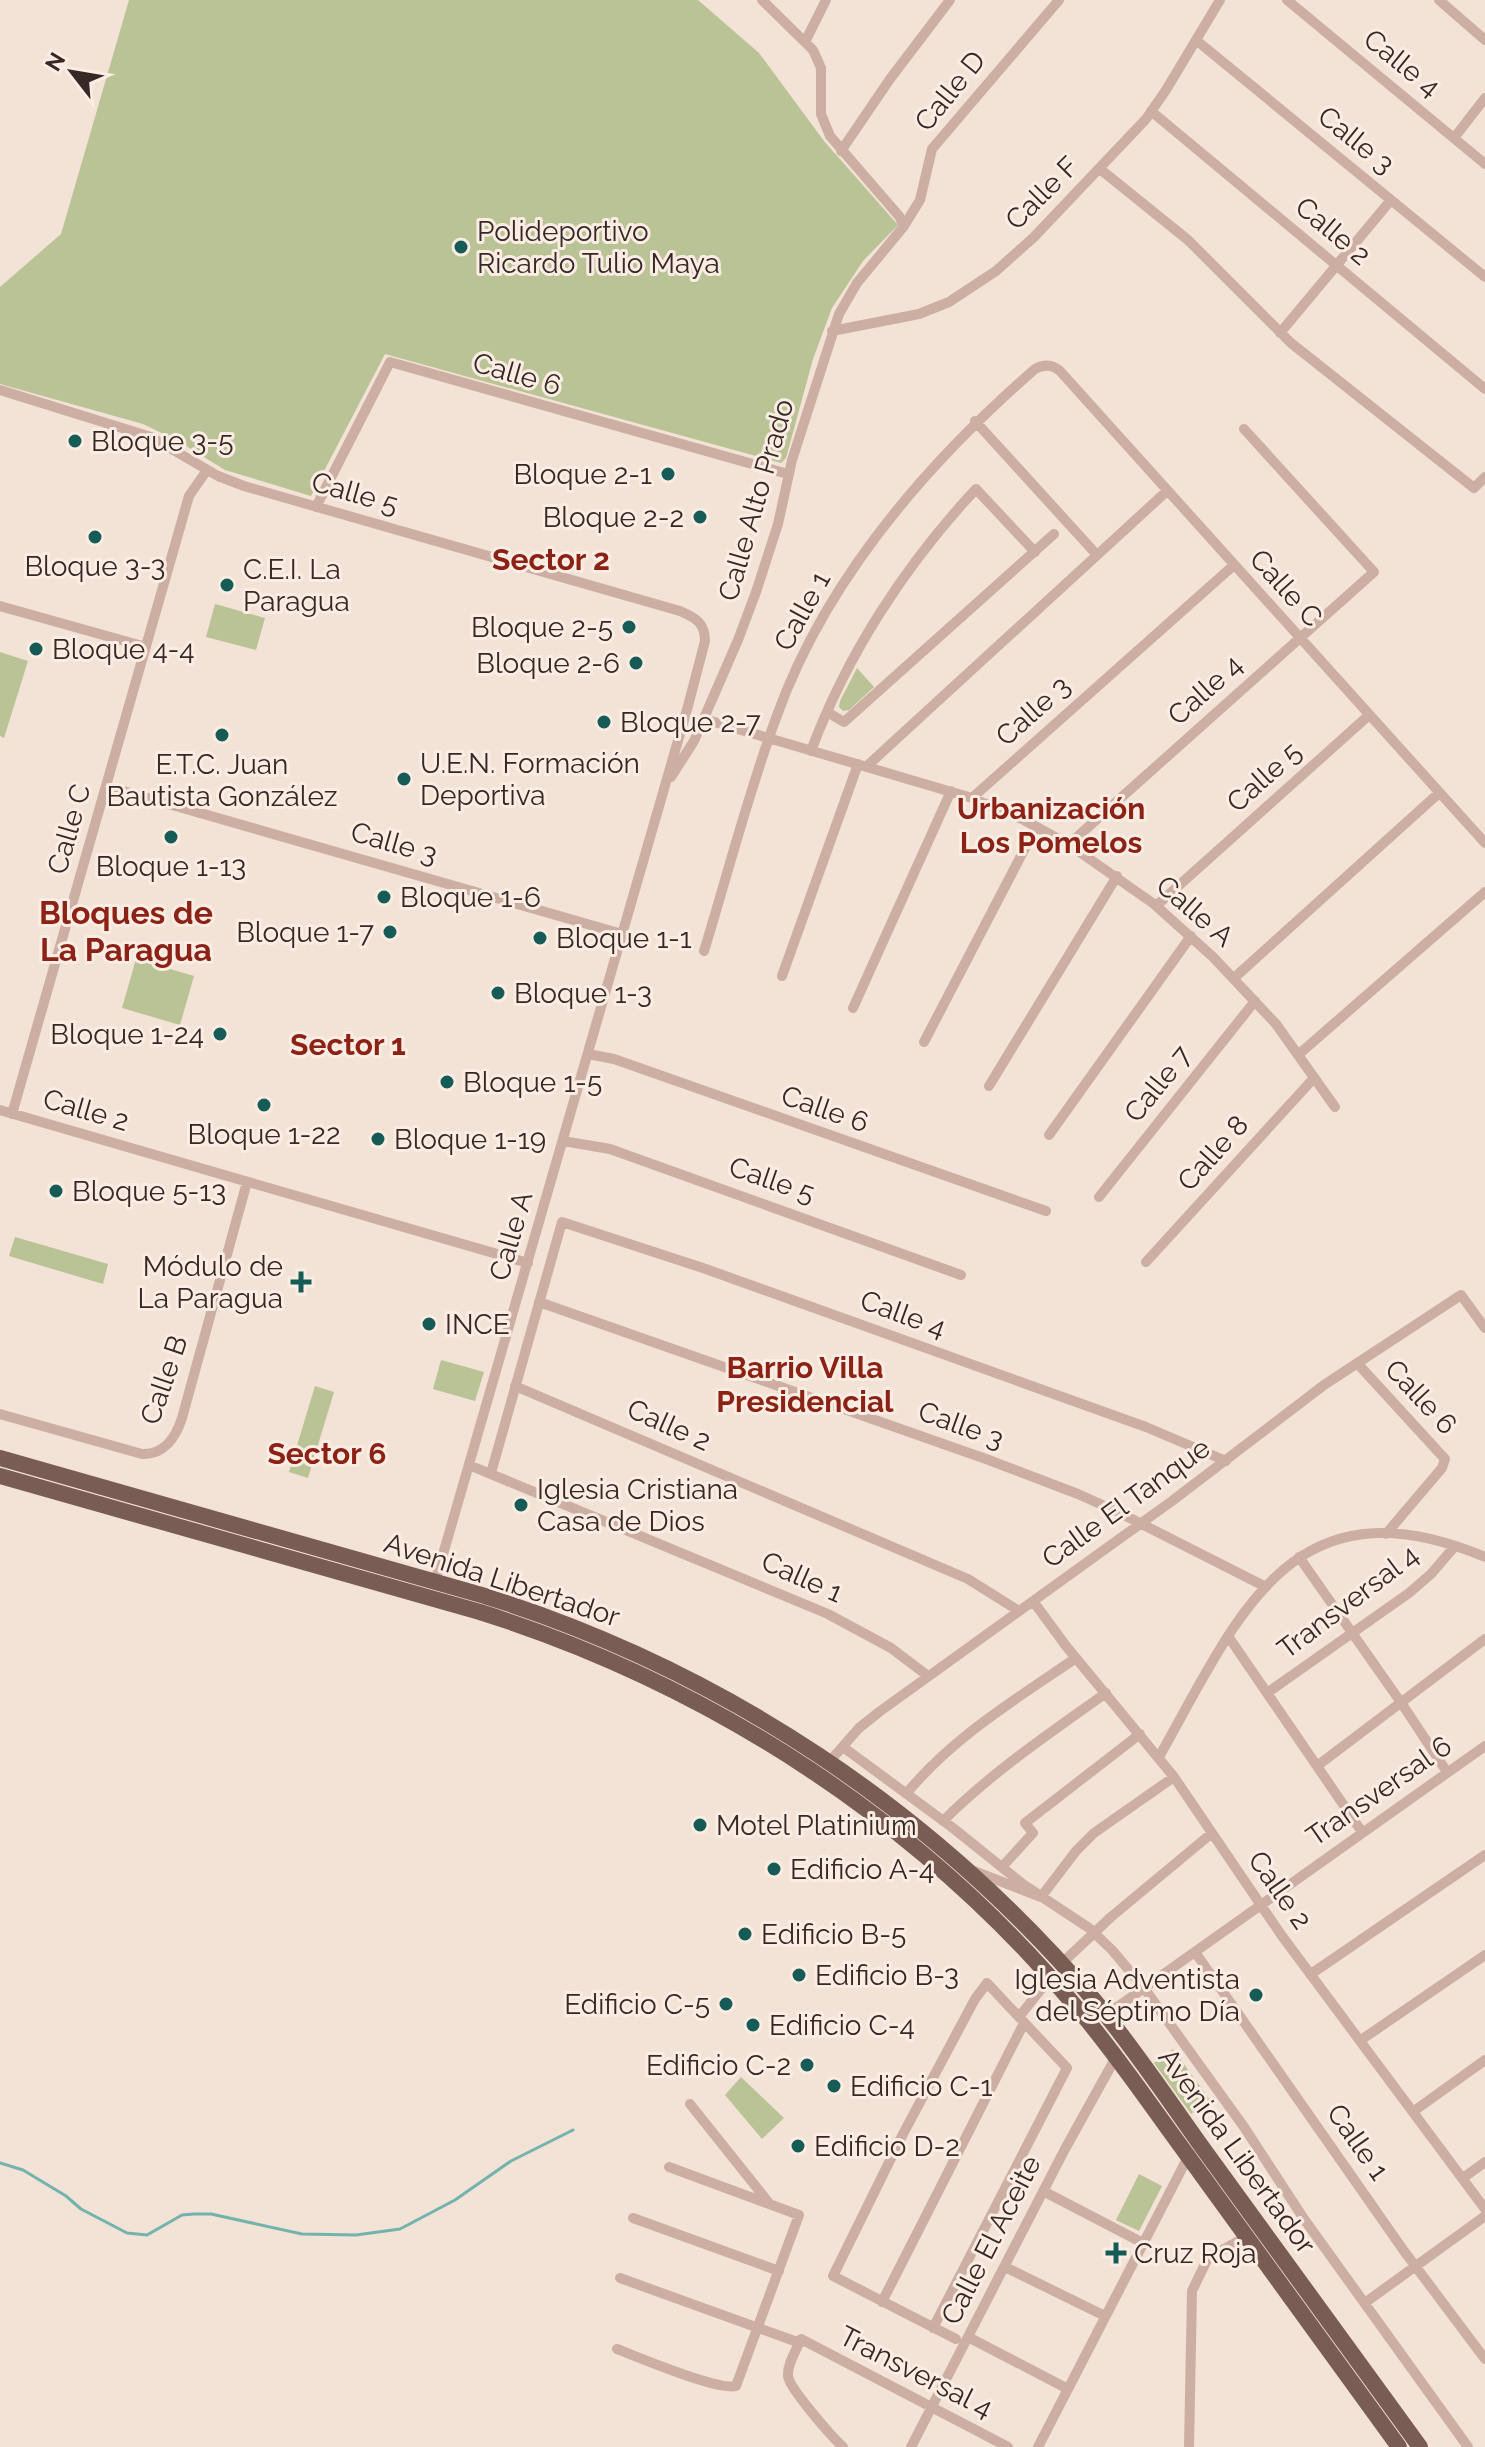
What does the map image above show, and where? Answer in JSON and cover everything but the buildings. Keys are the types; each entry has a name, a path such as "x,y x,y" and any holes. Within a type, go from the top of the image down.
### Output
{"main road":[{"name":"Avenida Libertador","path":"0,1458 543,1615 632,1651 746,1709 830,1761 903,1815 968,1869 1106,2015 1420,2447"},
{"name":"Avenida Libertador","path":"0,1476 508,1621 596,1655 707,1707 776,1747 872,1813 933,1862 994,1919 1050,1978 1116,2057 1399,2447"},
{"path":"431,1598 435,1582"},
{"path":"1050,1978 1061,1964"}],"street":[{"path":"762,0 813,50 821,68 821,114 824,124 841,151 899,216 902,230"},
{"path":"805,42 826,0"},
{"path":"841,151 890,79 950,0"},
{"name":"Calle D","path":"902,230 920,200 932,149 1059,0"},
{"name":"Calle F","path":"832,331 919,314 949,302 974,287 1034,237 1151,111 1220,0"},
{"name":"Calle 4","path":"1287,0 1485,164"},
{"path":"1439,0 1485,40"},
{"name":"Calle 3","path":"1196,40 1485,277"},
{"path":"1454,138 1485,98"},
{"name":"Calle 2","path":"1151,111 1485,389"},
{"path":"1100,169 1188,240 1280,333 1474,488 1485,477"},
{"path":"1280,333 1391,200"},
{"name":"Calle Alto Prado","path":"665,785 684,759 704,719 756,592 832,331 857,283 902,230"},
{"name":"Calle 6","path":"316,507 390,362 788,474"},
{"name":"Calle 1","path":"704,951 776,716 804,655 852,572 908,496 975,421 1035,369 1051,365"},
{"name":"Calle C","path":"1051,365 1060,371 1485,843"},
{"name":"Calle 5","path":"0,390 140,433 236,484 680,611 703,625"},
{"path":"975,421 1097,555"},
{"name":"Calle 4","path":"1068,845 1374,572 1244,429"},
{"name":"Calle C","path":"12,1114 189,496 207,470"},
{"path":"811,751 827,712 869,632 901,581 943,525 976,489 1035,552"},
{"path":"782,976 862,765 1167,491"},
{"path":"827,712 844,722 1054,534"},
{"name":"Calle 3","path":"972,798 1234,565"},
{"path":"0,606 146,647"},
{"name":"Calle A","path":"435,1582 665,785 705,641 703,625"},
{"name":"Calle 5","path":"1156,906 1368,716"},
{"name":"Calle A","path":"704,719 972,798 1068,845 1117,876 1156,906 1234,978 1298,1055 1335,1107"},
{"name":"Calle 3","path":"106,786 622,934"},
{"path":"853,1008 951,791"},
{"path":"1234,978 1439,793"},
{"path":"924,1042 1036,827"},
{"path":"989,1086 1117,876"},
{"path":"1298,1055 1485,892"},
{"path":"1049,1135 1191,936"},
{"name":"Calle 7","path":"1099,1197 1255,1001"},
{"name":"Calle 6","path":"588,1054 614,1059 1046,1211"},
{"name":"Calle 8","path":"1146,1262 1314,1078"},
{"name":"Calle 2","path":"0,1110 247,1182 530,1258 551,1259"},
{"name":"Calle 5","path":"563,1141 593,1145 651,1163 961,1275"},
{"name":"Calle B","path":"0,1414 147,1455 159,1451 170,1442 180,1425 247,1182"},
{"name":"Calle 4","path":"551,1259 562,1222 703,1268 1146,1427 1226,1461"},
{"path":"491,1473 551,1259"},
{"name":"Calle El Tanque","path":"830,1761 869,1720 1141,1524 1357,1363 1461,1295 1485,1328"},
{"name":"Calle 3","path":"539,1302 986,1459 1100,1503 1266,1587"},
{"path":"509,1328 530,1334"},
{"name":"Calle 6","path":"1357,1363 1445,1459 1442,1468 1386,1534"},
{"name":"Calle 2","path":"515,1386 968,1579 1019,1611"},
{"name":"Calle 1","path":"469,1465 828,1614 891,1648 928,1676"},
{"path":"1159,1757 1228,1636 1266,1587 1299,1557 1339,1538 1386,1534 1424,1538 1485,1557"},
{"name":"Transversal 4","path":"1267,1693 1421,1583 1455,1546"},
{"path":"1299,1557 1447,1772"},
{"name":"Calle 2","path":"1033,1601 1174,1777 1260,1904 1485,2209"},
{"path":"1228,1636 1362,1832"},
{"path":"1317,1766 1485,1639"},
{"path":"906,1794 933,1762 974,1728 1076,1658"},
{"path":"943,1821 963,1800 1106,1693"},
{"path":"1002,1867 1033,1833 1025,1823 1140,1734"},
{"name":"Transversal 6","path":"1106,2015 1485,1746"},
{"name":"Avenida Libertador","path":"843,1747 1041,1897 1094,1932 1144,1988 1244,2127 1304,2219 1468,2447"},
{"path":"968,1869 1041,1897 1094,1833 1174,1777"},
{"path":"1061,1964 1094,1932 1212,1833"},
{"path":"1311,1974 1485,1855"},
{"name":"Calle 1","path":"1195,1952 1415,2266 1485,2359"},
{"path":"1361,2040 1485,1955"},
{"path":"882,2302 1022,2020 1050,1978"},
{"path":"933,2328 1067,2068 987,1983 903,2134 833,2276 882,2302 933,2328 956,2339"},
{"name":"Calle El Aceite","path":"911,2447 1116,2057"},
{"path":"1414,2111 1485,2060"},
{"path":"690,2104 770,2205"},
{"path":"1038,2447 1188,2157"},
{"path":"1463,2178 1485,2162"},
{"path":"617,2349 730,2388 736,2386 799,2215 669,2167"},
{"path":"1043,2191 1143,2243"},
{"path":"1366,2302 1485,2216"},
{"path":"633,2218 779,2271"},
{"path":"1189,2447 1189,2303 1194,2283 1213,2253 1246,2237"},
{"path":"1005,2267 1105,2316"},
{"name":"Transversal 4","path":"620,2278 800,2341 1008,2447"},
{"path":"968,2337 1068,2389"},
{"path":"800,2341 788,2371 790,2383 843,2447"}],"green space":[{"name":"Polideportivo Ricardo Tulio Maya","path":"129,0 698,0 759,53 824,141 898,225 863,261 832,308 813,359 786,458 781,463 385,354 311,496 225,470 143,424 0,384 0,287 61,234"},
{"path":"215,604 265,618 256,650 206,637"},
{"path":"0,652 28,661 4,738 0,736"},
{"path":"857,668 874,687 849,710 843,711 839,707 840,701"},
{"path":"136,959 194,976 180,1025 122,1008"},
{"path":"15,1237 108,1264 103,1284 9,1256"},
{"path":"441,1360 484,1372 475,1401 433,1389"},
{"path":"315,1386 334,1392 308,1478 289,1472"},
{"path":"1173,2049 1210,2100 1191,2114 1154,2063"},
{"path":"741,2077 784,2118 762,2139 725,2095"},
{"path":"1139,2174 1162,2186 1139,2231 1116,2220"}],"waterway":[{"path":"0,2163 23,2170 66,2196 81,2209 127,2233 147,2235 182,2215 211,2214 302,2234 356,2235 400,2229 455,2200 511,2161 573,2130"}],"place":[{"name":"Polideportivo Ricardo Tulio Maya","path":"461,247"},
{"name":"Bloque 3-5","path":"75,441"},
{"name":"Bloque 2-1","path":"668,474"},
{"name":"Bloque 2-2","path":"700,517"},
{"name":"Bloque 3-3","path":"95,537"},
{"name":"C.E.I. La Paragua","path":"227,585"},
{"name":"Bloque 2-5","path":"629,627"},
{"name":"Bloque 4-4","path":"36,649"},
{"name":"Bloque 2-6","path":"636,663"},
{"name":"Bloque 2-7","path":"604,722"},
{"name":"E.T.C. Juan Bautista González","path":"222,735"},
{"name":"U.E.N. Formación Deportiva","path":"404,779"},
{"name":"Bloque 1-13","path":"171,837"},
{"name":"Bloque 1-6","path":"384,897"},
{"name":"Bloque 1-7","path":"390,932"},
{"name":"Bloque 1-1","path":"540,938"},
{"name":"Bloque 1-3","path":"498,993"},
{"name":"Bloque 1-24","path":"220,1034"},
{"name":"Bloque 1-5","path":"447,1082"},
{"name":"Bloque 1-22","path":"264,1105"},
{"name":"Bloque 1-19","path":"378,1139"},
{"name":"Bloque 5-13","path":"56,1191"},
{"name":"Módulo de La Paragua","path":"301,1282"},
{"name":"INCE","path":"429,1324"},
{"name":"Iglesia Cristiana Casa de Dios","path":"521,1505"},
{"name":"Motel Platinium","path":"700,1825"},
{"name":"Edificio A-4","path":"774,1869"},
{"name":"Edificio B-5","path":"745,1934"},
{"name":"Edificio B-3","path":"799,1975"},
{"name":"Iglesia Adventista del Séptimo Día","path":"1256,1995"},
{"name":"Edificio C-5","path":"726,2004"},
{"name":"Edificio C-4","path":"753,2025"},
{"name":"Edificio C-2","path":"807,2065"},
{"name":"Edificio C-1","path":"834,2086"},
{"name":"Edificio D-2","path":"798,2146"},
{"name":"Cruz Roja","path":"1116,2253"}],"district":[{"name":"Sector 2","path":"551,559"},
{"name":"Urbanización Los Pomelos","path":"1051,825"},
{"name":"Bloques de La Paragua","path":"126,930"},
{"name":"Sector 1","path":"348,1044"},
{"name":"Barrio Villa Presidencial","path":"805,1384"},
{"name":"Sector 6","path":"327,1453"}]}
